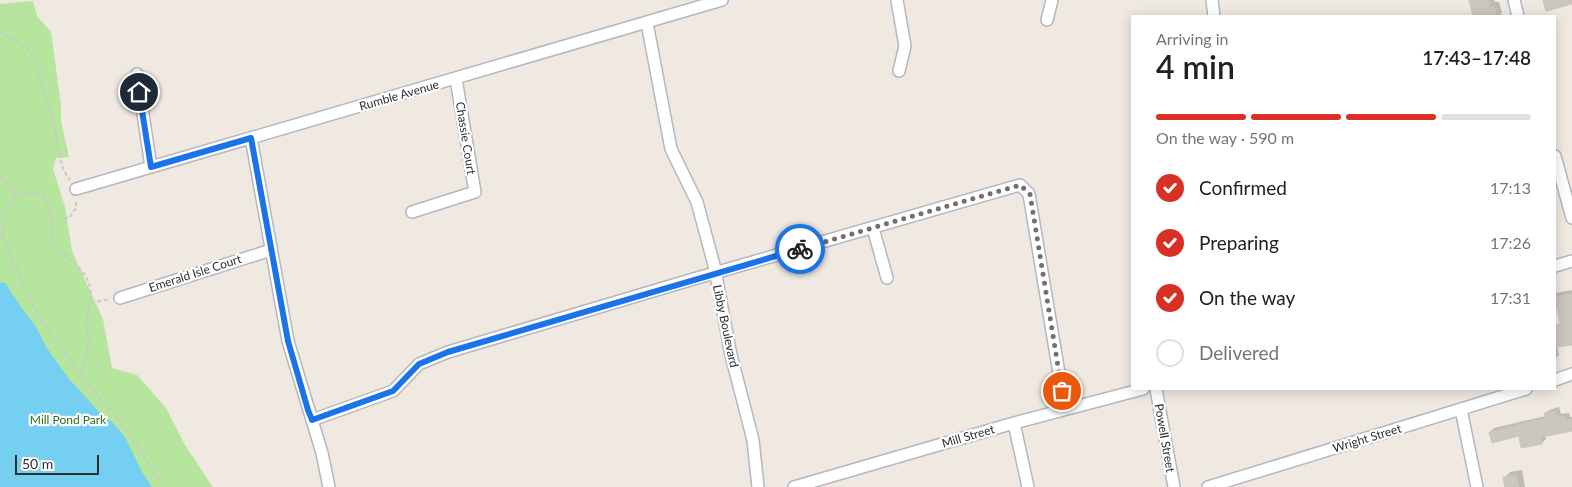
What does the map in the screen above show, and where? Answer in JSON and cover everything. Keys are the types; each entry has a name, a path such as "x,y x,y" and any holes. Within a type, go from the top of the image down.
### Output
{"street":[{"name":"Rumble Avenue","path":"76,189 722,0"},
{"path":"897,0 905,46 900,71"},
{"path":"1047,20 1052,0"},
{"path":"1212,0 1214,15"},
{"path":"1514,0 1518,15"},
{"name":"Libby Boulevard","path":"646,23 671,149 697,202 715,273 732,355 753,440 758,487"},
{"path":"136,74 151,167"},
{"name":"Chassie Court","path":"412,212 475,192 456,79"},
{"path":"251,138 288,341 322,452 329,487"},
{"path":"1556,160 1572,218"},
{"path":"312,420 393,391 419,364 448,352 1020,185 1030,194 1064,409"},
{"path":"873,228 887,278"},
{"name":"Emerald Isle Court","path":"120,298 270,250"},
{"path":"1556,266 1572,261"},
{"path":"1556,380 1572,374"},
{"name":"Mill Street","path":"794,487 1014,423 1138,390"},
{"name":"Powell Street","path":"1156,390 1174,487"},
{"name":"Wright Street","path":"1208,487 1523,390"},
{"path":"1462,409 1477,487"},
{"path":"1014,423 1028,487"}],"path":[{"path":"0,31 26,48 35,60 54,126 64,171 76,189 76,208 69,218 51,218"},
{"path":"0,175 16,195"},
{"path":"80,374 88,350 87,319 91,303 91,286 83,272 69,260 52,240 51,210 46,198 40,194 27,193 16,195 3,217 1,238 28,296 50,333 80,374 130,435 164,487"},
{"path":"91,303 120,298"},
{"path":"158,487 162,484"}],"green space":[{"name":"Mill Pond Park","path":"33,1 37,16 51,32 61,105 61,121 69,157 56,158 53,169 65,207 72,251 103,319 112,368 137,375 166,408 185,445 213,487 0,487 0,4"}],"water":[{"path":"0,283 5,283 69,379 125,437 142,472 152,487 0,487"}],"building":[{"path":"1469,0 1488,0 1490,7 1494,6 1497,15 1473,15"},
{"path":"1543,0 1572,0 1572,4 1546,11"},
{"path":"1572,294 1572,345 1556,347 1556,324 1560,324 1556,297"},
{"path":"1556,411 1557,417 1566,416 1566,420 1572,419 1572,431 1541,437 1542,444 1521,448 1519,436 1492,443 1489,432 1545,418 1544,413"},
{"path":"1516,475 1519,487 1505,487 1503,477"}],"way so far":[{"path":"800,249 1020,185 1030,194 1062,391"}],"route":[{"path":"139,92 151,167 251,138 288,341 312,420 393,391 419,364 448,352 800,249"}]}
